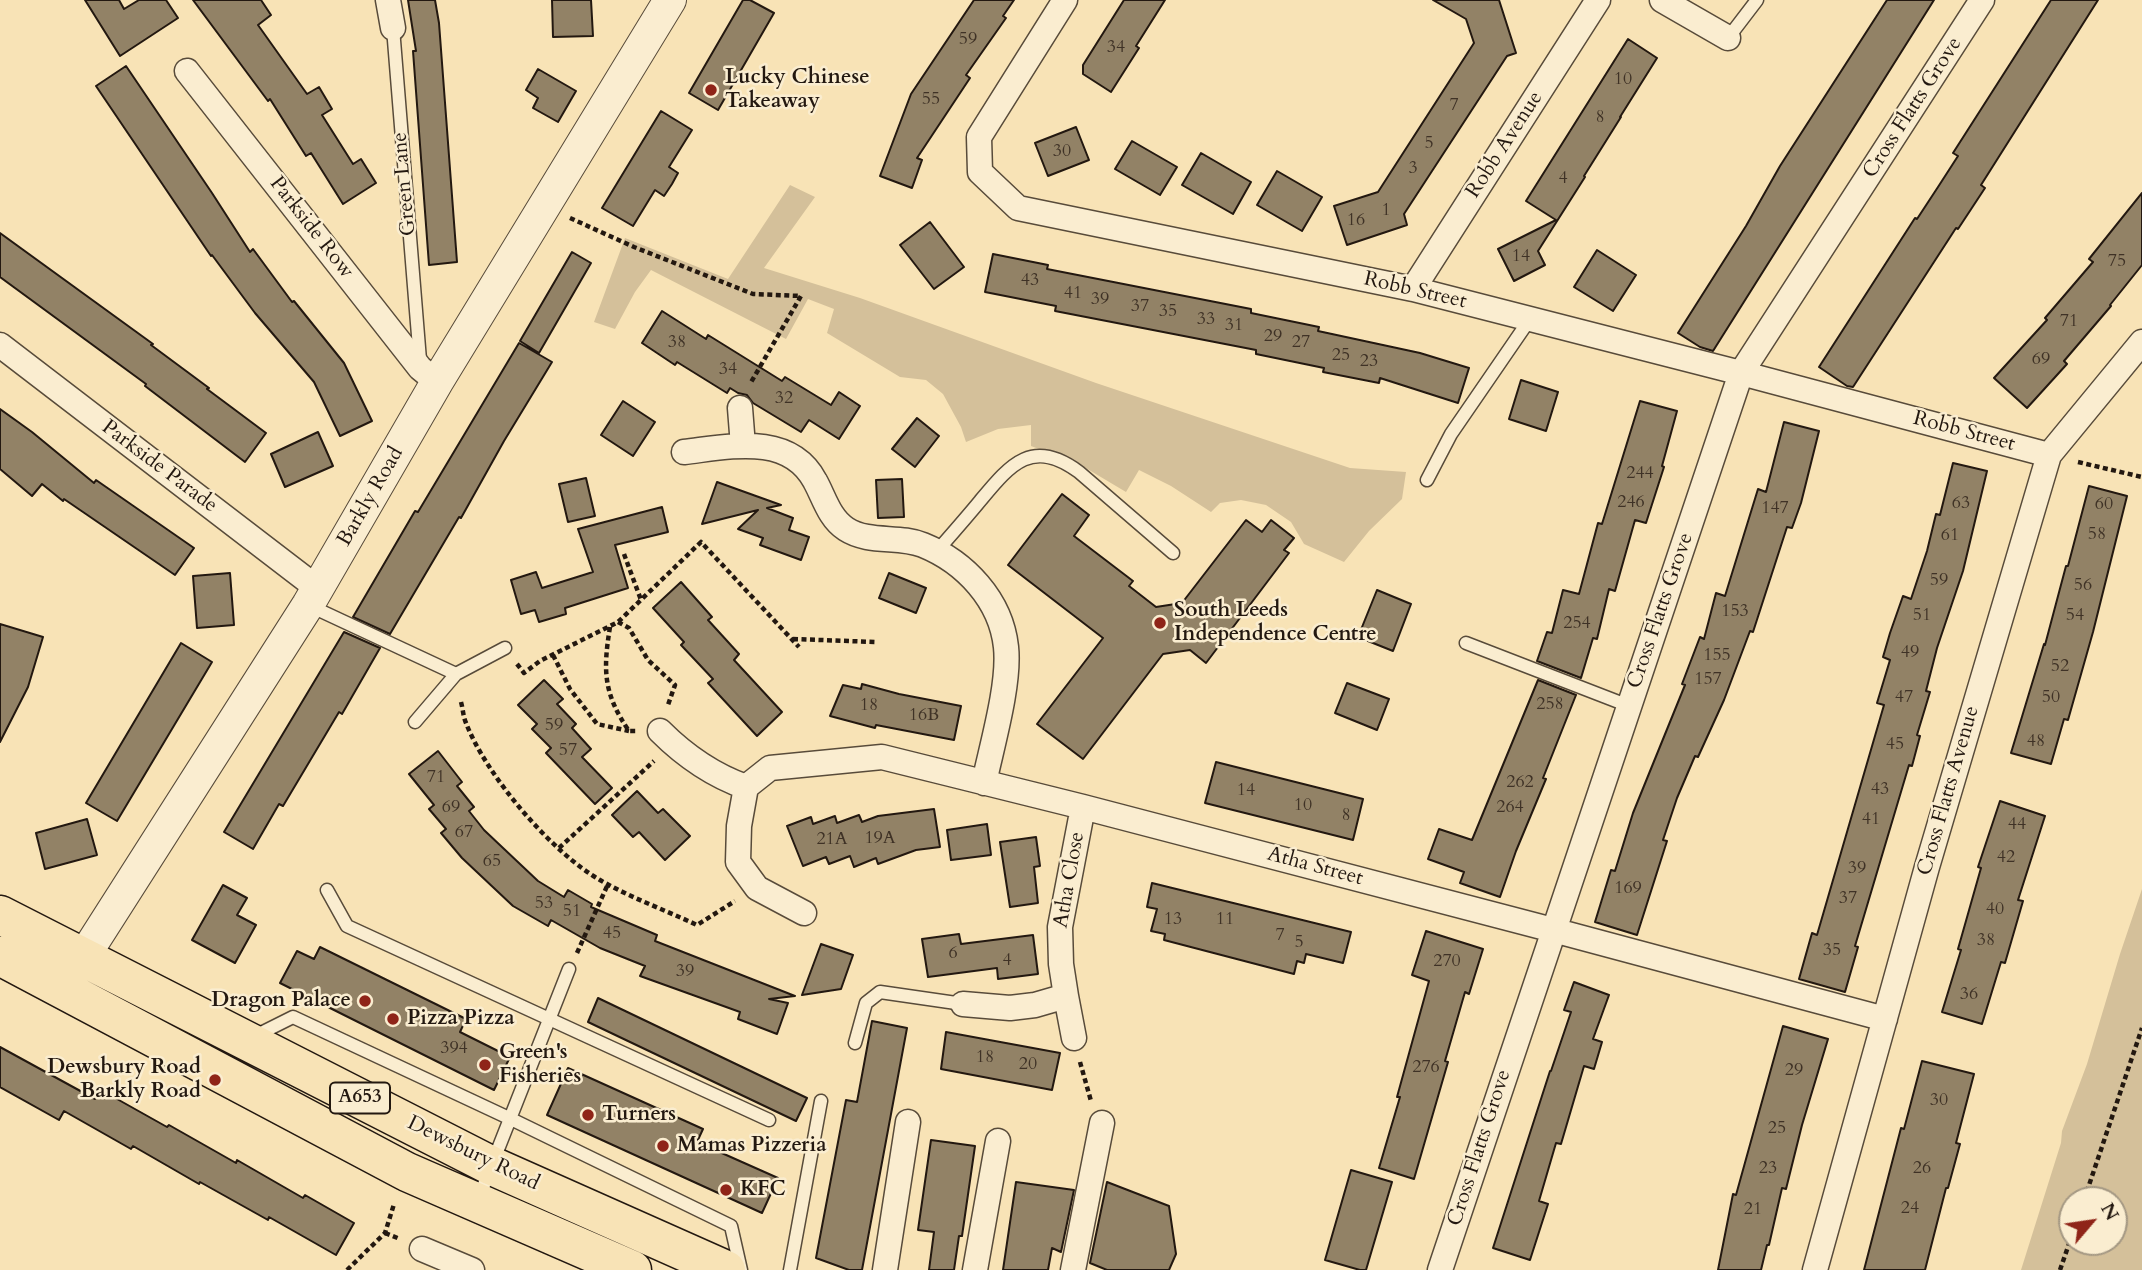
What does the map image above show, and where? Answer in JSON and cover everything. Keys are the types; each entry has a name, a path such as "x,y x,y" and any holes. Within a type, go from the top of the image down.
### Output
{"main road":[{"name":"Dewsbury Road","path":"0,915 74,973 407,1172 632,1270"},
{"name":"Dewsbury Road","path":"0,956 74,973 247,1040 492,1166 726,1270"}],"street":[{"name":"Green Lane","path":"388,0 393,28"},
{"name":"Barkly Road","path":"74,973 312,597 428,375 544,206 670,0"},
{"name":"Robb Street","path":"1065,0 979,137 980,172 1018,208 1413,289 2049,454"},
{"name":"Robb Avenue","path":"1413,289 1598,0"},
{"path":"1662,0 1728,38"},
{"name":"Cross Flatts Grove","path":"1440,1270 1741,373 1982,0"},
{"name":"Parkside Row","path":"187,71 428,375"},
{"name":"Cross Flatts Avenue","path":"1815,1270 1935,840 2049,454 2142,342"},
{"name":"Parkside Parade","path":"0,345 312,597"},
{"path":"740,408 743,446"},
{"path":"684,452 752,445 776,449 797,460 813,477 831,515 845,529 862,537 920,543 951,559 978,582 996,612 1006,647 1005,682 984,783"},
{"path":"666,738 697,764 746,787 739,826 738,862 757,888 804,913"},
{"name":"Atha Street","path":"746,787 770,768 882,757 1083,807 1885,1019"},
{"name":"Atha Close","path":"1074,1038 1061,964 1060,927 1083,807"},
{"path":"963,1004 1010,1008 1035,1005 1066,996"},
{"path":"885,1270 908,1122"},
{"path":"1073,1270 1102,1124"},
{"path":"975,1270 998,1141"},
{"path":"422,1249 472,1270"}],"lane":[{"path":"1728,38 1757,0"},
{"name":"Green Lane","path":"393,28 428,375"},
{"path":"1427,480 1451,434 1530,319"},
{"path":"937,551 1015,463 1031,457 1049,456 1065,461 1173,553"},
{"path":"312,597 456,674"},
{"path":"1466,643 1629,706"},
{"path":"415,722 456,674 505,648"},
{"path":"327,890 347,926 769,1120"},
{"path":"477,1203 569,969"},
{"path":"855,1043 866,1003 880,992 963,1004"},
{"path":"247,1040 293,1017 731,1226 741,1270"},
{"path":"790,1270 821,1101"}],"path":[{"path":"544,206 634,247 753,294 801,296 745,393 740,408"},
{"path":"2049,454 2142,477"},
{"path":"505,648 524,673 618,622 701,542 799,648"},
{"path":"624,554 641,600"},
{"path":"559,848 666,738 675,685 648,660 629,628 618,622"},
{"path":"610,626 605,677 617,713 629,731"},
{"path":"791,639 876,642"},
{"path":"553,655 570,689 597,724 666,738"},
{"path":"456,674 465,722 487,764 522,811 559,848 599,879 697,925 757,888"},
{"path":"569,969 608,884"},
{"path":"2089,1186 2142,1028"},
{"path":"1074,1038 1089,1097 1102,1124"},
{"path":"347,1270 385,1233 395,1200"}],"shaded area":[{"path":"790,185 815,197 764,268 860,298 1096,383 1350,468 1406,472 1402,499 1369,531 1344,562 1304,544 1291,522 1266,505 1241,500 1220,503 1211,512 1171,486 1139,470 1126,492 1079,464 1031,446 1031,425 998,429 966,442 943,394 926,380 900,377 827,333 834,309 808,299 786,339 651,270 635,292 615,329 594,322 625,238 728,279"},
{"path":"2142,889 2142,1270 2021,1270 2061,1143 2062,1131 2087,1064"}],"building":[{"path":"85,0 119,0 124,9 139,0 166,0 178,18 120,56"},
{"path":"193,0 261,0 271,15 258,25 307,94 319,87 332,109 322,115 353,164 361,159 376,183 343,204 311,153 306,156 270,99 268,101"},
{"path":"408,0 435,0 457,262 429,265 413,51 416,51"},
{"path":"552,0 591,0 593,36 553,37"},
{"path":"743,0 750,0 774,13 718,110 689,93"},
{"path":"974,0 1014,0 1003,16 1006,18 966,75 970,78 917,158 922,160 912,188 880,176 911,94"},
{"path":"1124,0 1165,0 1111,92 1083,74 1083,65"},
{"path":"1433,0 1499,0 1516,53 1507,56 1404,214 1407,225 1347,245 1334,206 1378,192 1474,43 1466,19"},
{"path":"1887,0 1934,0 1713,351 1700,347 1678,333 1746,226 1780,166"},
{"path":"2051,0 2098,0 1981,185 1985,188 1853,387 1847,386 1819,367 1958,156 1953,153"},
{"path":"1628,39 1657,58 1538,251 1545,265 1514,281 1498,249 1556,220 1526,201"},
{"path":"126,66 250,252 253,249 292,302 294,301 344,363 372,421 340,436 314,382 211,256 96,86"},
{"path":"538,69 576,91 558,122 533,108 538,98 526,90"},
{"path":"661,111 692,130 669,167 678,173 672,184 664,196 655,190 633,226 602,208"},
{"path":"1076,127 1089,160 1048,176 1035,143"},
{"path":"1132,141 1177,167 1160,195 1115,169"},
{"path":"1201,153 1251,182 1233,214 1182,185"},
{"path":"1277,171 1322,197 1302,231 1257,205"},
{"path":"2142,193 2142,265 2064,361 2067,364 2027,408 1994,378 2047,320 2045,318 2093,262 2089,259"},
{"path":"930,222 964,267 934,289 900,245"},
{"path":"0,233 153,344 151,345 266,433 245,462 145,386 146,384 0,277"},
{"path":"1597,250 1636,275 1613,311 1574,287"},
{"path":"572,252 591,263 539,353 520,341"},
{"path":"993,254 1048,265 1047,269 1251,309 1251,313 1319,327 1318,331 1420,353 1469,368 1458,403 1380,378 1379,383 1323,372 1324,368 1256,354 1256,350 1055,311 1056,306 985,292"},
{"path":"662,311 706,339 708,335 782,381 785,377 831,405 839,392 860,406 839,439 809,420 801,432 753,403 747,395 730,388 727,393 677,362 675,365 642,343"},
{"path":"519,343 552,362 461,518 459,517 390,634 353,617 415,511 418,512"},
{"path":"1521,380 1558,392 1546,431 1509,419"},
{"path":"623,401 655,422 633,456 601,435"},
{"path":"1640,401 1677,411 1662,466 1664,467 1646,523 1635,520 1615,591 1609,589 1597,639 1593,638 1581,678 1537,661 1547,632 1552,633 1563,590 1579,594 1598,523 1602,524"},
{"path":"0,409 94,483 96,480 194,548 175,575 64,499 63,501 42,484 32,496 0,469"},
{"path":"917,418 939,436 915,467 892,449"},
{"path":"1784,422 1819,431 1801,503 1792,528 1787,527 1753,632 1750,631 1724,700 1677,798 1663,840 1667,841 1637,935 1595,922 1611,870 1615,871 1633,813 1685,685 1682,684 1700,637 1704,639 1716,593 1725,596 1758,489 1766,492"},
{"path":"318,432 333,466 285,487 271,454"},
{"path":"1953,463 1987,471 1963,571 1937,648 1926,691 1930,692 1917,735 1920,736 1912,766 1909,765 1855,946 1858,947 1845,992 1799,979 1812,933 1817,935 1884,705 1877,703 1890,660 1883,657 1890,633 1903,596 1911,599 1936,514 1940,515"},
{"path":"586,478 595,516 568,522 559,484"},
{"path":"902,479 904,517 878,518 876,480"},
{"path":"717,482 781,505 767,508 793,518 789,530 809,537 801,560 760,545 763,538 738,529 758,510 702,524"},
{"path":"2089,486 2127,496 2093,632 2068,720 2064,719 2051,764 2011,753 2045,645"},
{"name":"South Leeds Independence Centre","path":"1062,494 1089,515 1074,536 1133,581 1129,586 1156,607 1182,603 1246,520 1262,532 1271,520 1294,538 1284,550 1289,553 1206,663 1190,650 1163,654 1083,759 1037,724 1103,638 1008,565"},
{"path":"662,507 668,532 615,545 628,588 565,608 566,614 539,622 535,610 521,614 511,580 536,572 542,588 593,572 578,529"},
{"path":"230,573 234,625 197,628 193,576"},
{"path":"889,573 926,588 916,613 879,598"},
{"path":"681,582 712,617 708,620 739,654 734,660 782,712 757,736 708,683 713,679 681,645 684,642 653,608"},
{"path":"1377,590 1411,604 1393,651 1358,637"},
{"path":"0,624 43,637 28,687 0,742"},
{"path":"344,632 380,648 342,714 339,712 283,806 279,804 253,849 224,832"},
{"path":"181,643 212,662 117,821 86,803"},
{"path":"544,680 563,699 557,704 576,724 572,728 591,749 582,757 612,788 595,804 546,753 551,748 532,729 537,724 518,705"},
{"path":"1538,680 1576,695 1500,897 1460,883 1464,872 1428,859 1439,829 1472,840"},
{"path":"1347,683 1389,699 1377,730 1335,713"},
{"path":"862,684 961,706 954,740 876,725 875,728 830,716 843,685 861,689"},
{"path":"438,751 462,782 457,786 474,807 469,811 484,830 538,881 564,897 568,890 592,904 591,907 657,935 655,941 795,996 769,999 788,1003 777,1034 738,1019 740,1012 640,976 645,966 600,948 551,920 548,926 513,906 462,858 441,833 446,829 429,809 434,805 409,774"},
{"path":"1216,762 1363,799 1353,840 1205,803"},
{"path":"637,791 658,813 663,809 690,836 665,860 639,832 633,837 612,815"},
{"path":"2000,801 2045,816 2018,900 2023,901 2005,963 2001,962 1982,1024 1942,1012 1961,950 1958,949 1981,868 1978,867"},
{"path":"934,809 940,847 916,850 878,864 876,858 854,867 850,856 829,864 826,857 803,866 787,826 811,817 813,824 835,816 837,823 859,815 862,822 878,816"},
{"path":"87,819 97,855 45,869 36,833"},
{"path":"987,824 991,855 951,860 947,830"},
{"path":"1036,837 1040,866 1034,867 1038,903 1010,907 1000,842"},
{"path":"1152,883 1351,932 1343,963 1306,954 1304,963 1297,961 1294,974 1164,940 1165,934 1151,931 1157,909 1147,907"},
{"path":"223,885 247,898 237,915 256,925 235,963 192,940"},
{"path":"1426,931 1483,949 1469,994 1465,992 1414,1179 1379,1168 1429,981 1412,975"},
{"path":"959,934 961,944 1033,935 1038,974 998,979 997,968 928,977 922,939"},
{"path":"821,944 853,955 841,989 802,995"},
{"path":"320,947 466,1019 460,1032 510,1057 494,1090 280,983 297,951 314,959"},
{"path":"1574,982 1609,995 1593,1039 1602,1042 1594,1069 1584,1066 1561,1144 1556,1143 1539,1201 1548,1204 1530,1260 1493,1248 1571,1012 1564,1010"},
{"path":"598,998 807,1098 796,1121 588,1022"},
{"path":"872,1021 907,1028 862,1270 849,1270 816,1258 846,1100 857,1102"},
{"path":"1783,1026 1828,1039 1786,1189 1782,1188 1761,1270 1718,1270 1733,1194 1736,1195"},
{"path":"946,1032 1060,1053 1052,1090 941,1069"},
{"path":"0,1047 95,1099 101,1090 354,1223 336,1255 269,1217 268,1220 200,1182 199,1184 133,1146 131,1149 64,1111 59,1120 0,1087"},
{"path":"1922,1061 1974,1074 1956,1143 1960,1144 1948,1188 1925,1270 1864,1270 1901,1128 1904,1129"},
{"path":"568,1068 703,1129 697,1142 778,1178 762,1213 547,1115"},
{"path":"931,1140 975,1146 962,1236 959,1236 954,1270 929,1270 934,1232 918,1230"},
{"path":"1351,1170 1392,1182 1366,1270 1325,1260"},
{"path":"1016,1182 1074,1190 1061,1252 1052,1248 1048,1270 1003,1270"},
{"path":"1107,1182 1169,1206 1176,1254 1169,1270 1107,1270 1090,1263"}],"place":[{"name":"Lucky Chinese Takeaway","path":"711,90"},
{"name":"South Leeds Independence Centre","path":"1160,623"},
{"name":"Dragon Palace","path":"365,1001"},
{"name":"Pizza Pizza","path":"393,1019"},
{"name":"Green's Fisheries","path":"485,1065"},
{"name":"Dewsbury Road Barkly Road","path":"215,1080"},
{"name":"Turners","path":"588,1115"},
{"name":"Mamas Pizzeria","path":"663,1146"},
{"name":"KFC","path":"726,1190"}]}
